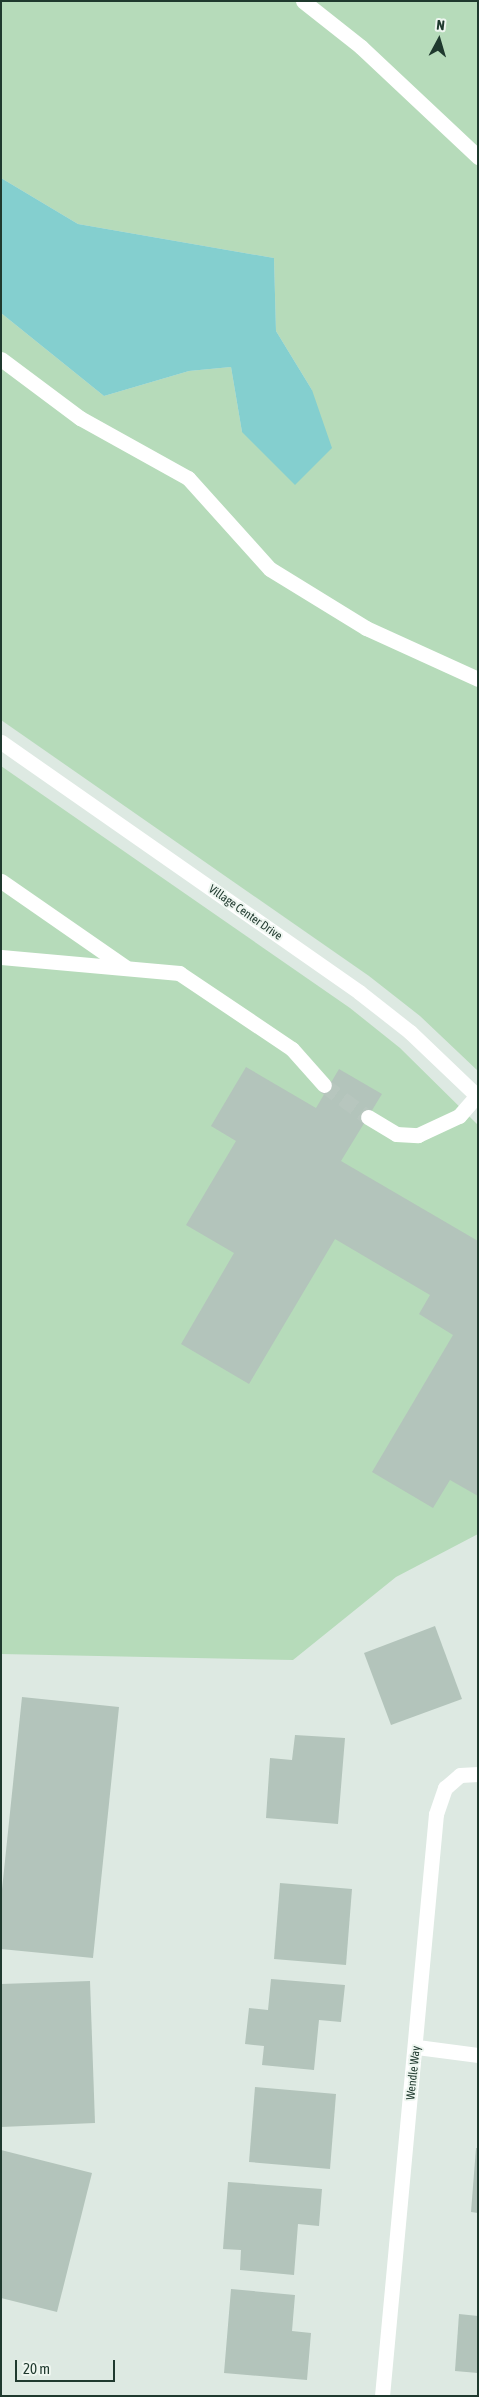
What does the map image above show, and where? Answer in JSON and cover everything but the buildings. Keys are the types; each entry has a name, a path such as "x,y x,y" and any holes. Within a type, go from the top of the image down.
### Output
{"street":[{"path":"303,1 360,47 478,157"},
{"path":"1,358 80,418 188,478 270,569 366,628 478,679"},
{"name":"Village Center Drive","path":"1,742 359,992 410,1032 477,1096"},
{"path":"1,881 127,968"},
{"path":"1,956 179,973 292,1049 324,1085"},
{"path":"368,1117 396,1134 418,1135 459,1116 477,1096"},
{"name":"Wendle Way","path":"382,2396 388,2299 416,2047 436,1814 445,1788 460,1775 478,1774"},
{"path":"416,2047 478,2054"}],"green space":[{"path":"1,1 478,1 478,1071 420,1016 369,976 1,720 1,313 104,396 189,371 231,367 242,432 312,390 276,331 274,258 78,224 1,178"},
{"path":"1,766 350,1008 400,1048 478,1125 478,1534 396,1577 293,1660 1,1654"}],"water":[{"path":"1,178 78,224 274,258 276,331 312,390 332,448 295,485 242,432 231,367 189,371 104,396 1,313"}],"tunnel":[{"path":"324,1085 368,1117"}]}
